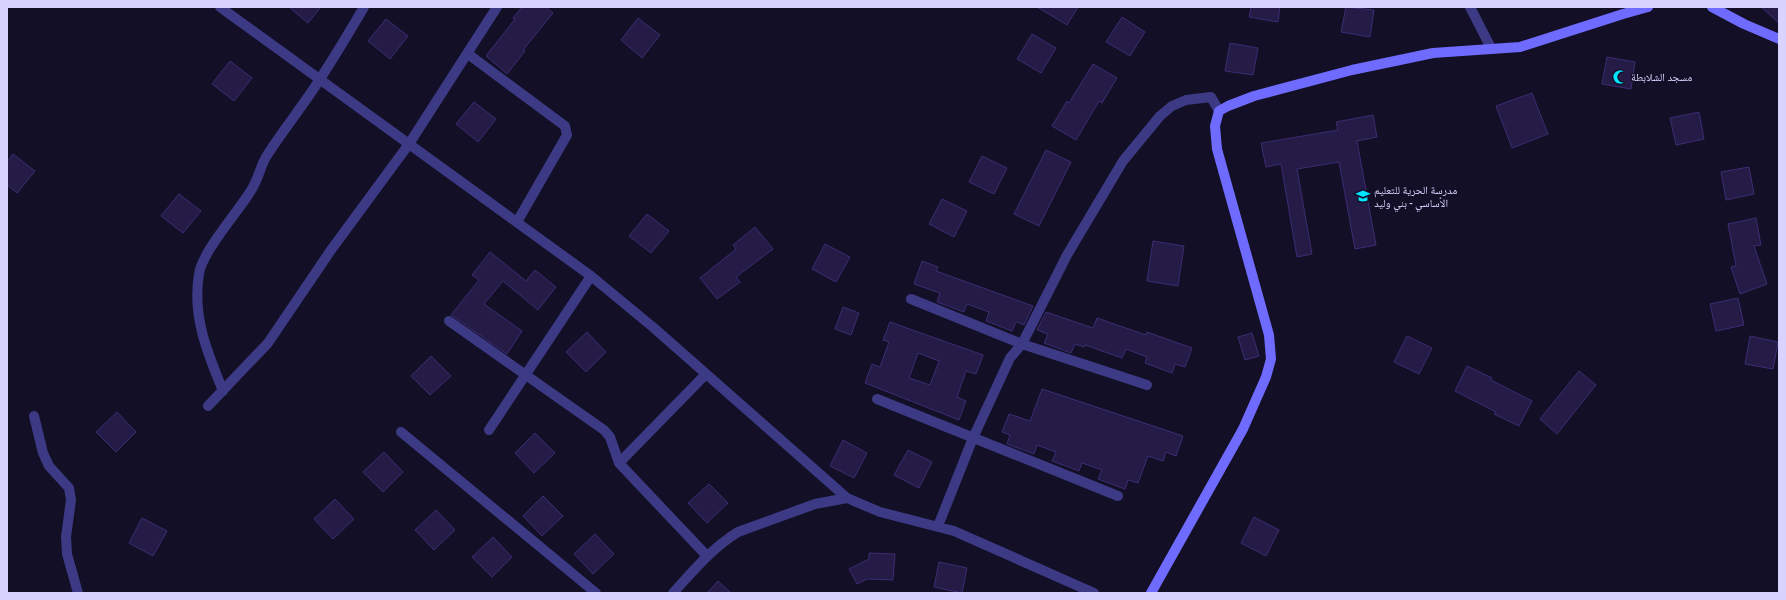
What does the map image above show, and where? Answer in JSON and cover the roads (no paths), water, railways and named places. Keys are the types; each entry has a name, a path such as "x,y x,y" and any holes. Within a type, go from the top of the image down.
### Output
{"street":[{"path":"220,7 591,276 706,374 847,498 880,512 954,531 1094,593"},
{"path":"223,391 204,344 198,320 197,296 199,272 204,259 258,181 265,158 320,80 364,7"},
{"path":"208,406 268,343 332,250 409,144 498,7"},
{"path":"1470,7 1491,48"},
{"path":"1219,111 1254,96 1352,70 1433,53 1520,47 1648,7"},
{"path":"1712,7 1744,24 1779,39"},
{"path":"468,54 567,129 567,134 517,222"},
{"path":"938,526 973,438 1010,358 1022,344 1067,255 1123,161 1160,116 1172,106 1186,100 1211,97 1219,111 1215,126 1217,149 1269,335 1271,359 1266,378 1243,429 1151,593"},
{"path":"489,430 591,276"},
{"path":"911,299 1022,344 1147,385"},
{"path":"449,321 604,430 610,437 619,463 707,556"},
{"path":"619,463 706,374"},
{"path":"877,399 1118,496"},
{"path":"34,416 43,452 50,466 69,488 71,500 66,537 66,554 78,593"},
{"path":"401,432 596,593"},
{"path":"673,593 707,556 727,539 751,526 815,504 847,498"}],"place":[{"name":"مسجد الشلابطة","path":"1620,77"},
{"name":"مدرسة الحرية للتعليم الأساسي - بني وليد","path":"1363,196"}]}
